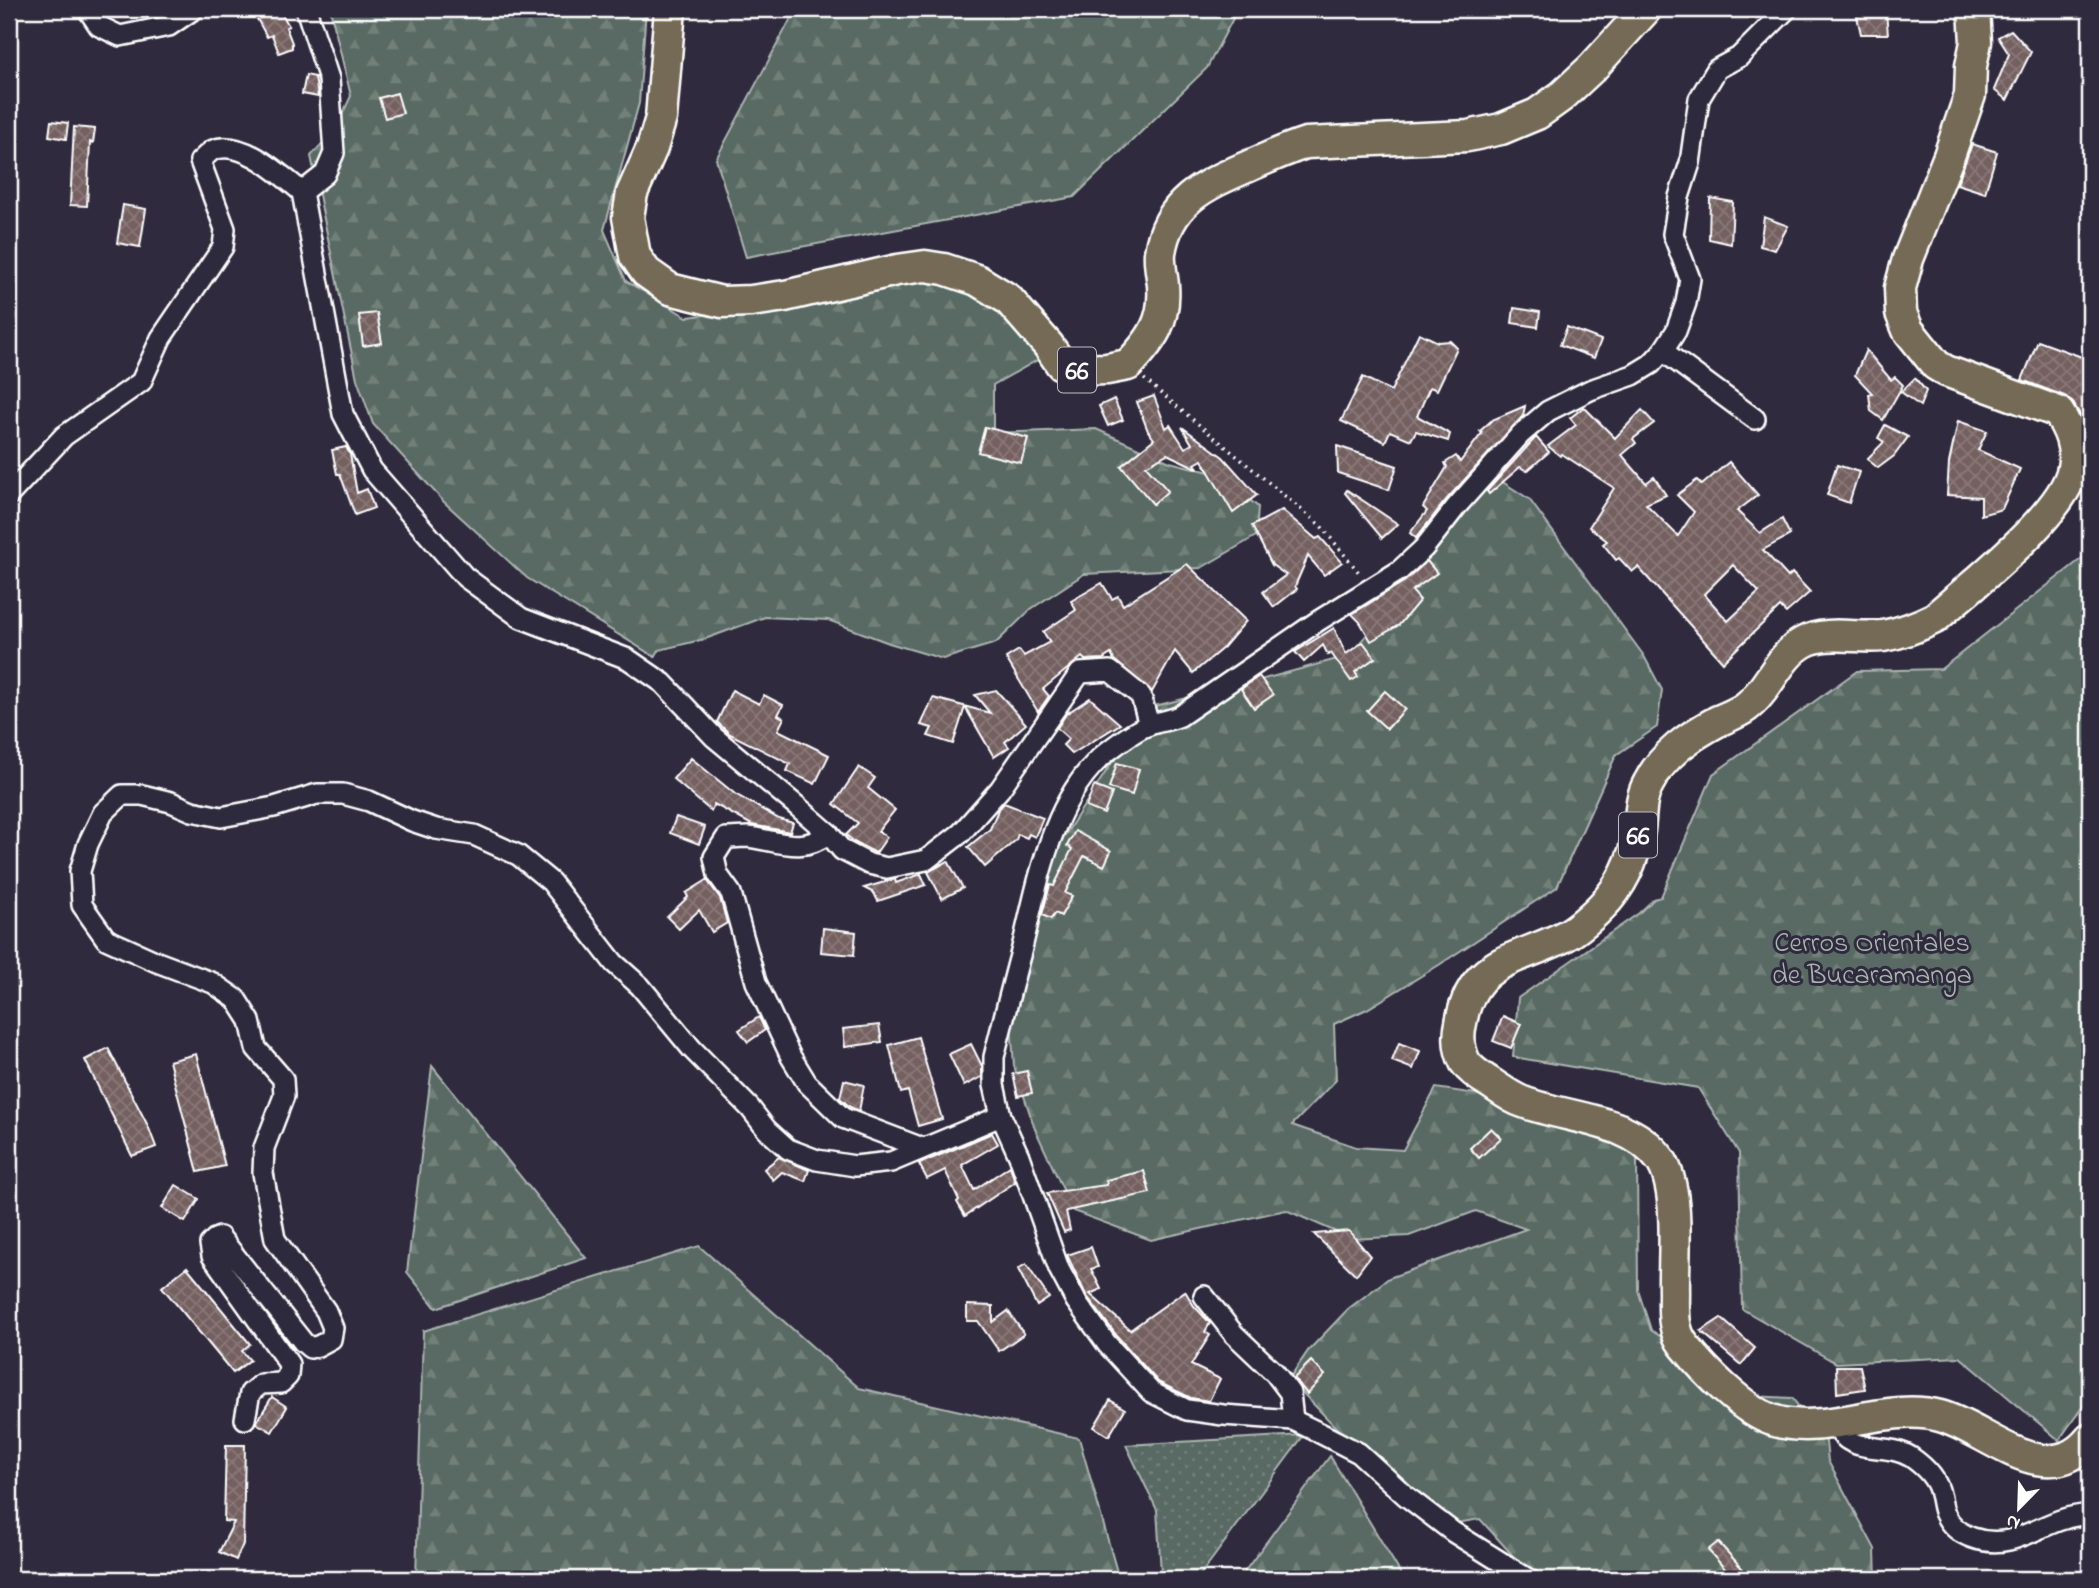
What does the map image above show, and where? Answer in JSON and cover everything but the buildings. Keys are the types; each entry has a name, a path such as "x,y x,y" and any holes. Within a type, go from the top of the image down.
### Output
{"highway":[{"name":"66","path":"670,9 661,118 652,148 632,193 628,217 635,256 646,272 670,289 722,302 785,296 897,270 925,266 944,269 977,280 1008,299 1061,364 1076,370 1128,365 1157,330 1163,312 1164,287 1160,256 1165,233 1175,214 1189,197 1209,183 1282,151 1307,144 1468,136 1501,129 1537,114 1562,96 1592,68 1646,9"},
{"name":"66","path":"1974,9 1976,42 1971,66 1970,95 1908,259 1900,288 1901,313 1908,330 1936,365 1945,372 2058,412 2068,427 2075,450 2073,469 2065,488 2028,533 1935,618 1919,626 1882,636 1805,640 1777,667 1748,706 1693,734 1676,749 1655,772 1641,800 1635,853 1616,890 1584,923 1563,937 1502,962 1476,982 1467,999 1459,1040 1464,1060 1471,1069 1519,1101 1615,1128 1637,1137 1653,1149 1664,1164 1673,1201 1674,1320 1681,1341 1726,1389 1755,1412 1771,1420 1798,1424 1919,1412 1960,1422 2007,1449 2043,1461 2066,1459 2077,1453 2090,1439"}],"street":[{"path":"90,9 99,26 120,36 169,26 194,9"},
{"path":"302,192 326,174 334,153 329,79 306,9"},
{"path":"1528,1579 1453,1532 1406,1496 1359,1453 1293,1420 1187,1410 1151,1392 1107,1344 1064,1280 1019,1156 1001,1116 994,1086 994,1057 1040,872 1067,803 1086,772 1108,751 1149,725 1180,716 1371,587 1399,571 1424,548 1456,506 1511,445 1548,411 1590,390 1633,375 1651,364 1663,351 1676,331 1686,303 1690,279 1672,234 1679,197 1690,163 1699,99 1717,69 1739,57 1787,9"},
{"path":"9,495 64,436 141,382 161,338 223,247 225,229 200,161 214,149 237,149 253,154 302,192 343,414 372,470 466,577 521,618 628,659 663,683 714,737 828,833 842,850 869,864 887,868 926,860 961,833 1000,789 1080,673 1110,671 1141,696 1149,725"},
{"path":"1663,351 1755,419"},
{"path":"245,1419 250,1392 261,1384 281,1383 288,1377 289,1364 212,1256 210,1244 215,1238 220,1237 310,1348 331,1339 333,1328 326,1311 275,1239 262,1173 264,1148 284,1096 283,1079 256,1048 250,1021 236,999 213,982 157,962 106,939 82,905 80,871 88,844 103,813 122,795 142,795 220,817 274,807 317,794 343,794 369,801 436,829 474,835 518,855 551,882 614,963 640,986 692,1049 750,1108 767,1130 788,1149 817,1160 855,1167 891,1163 1001,1116"},
{"path":"828,833 819,842 806,845 780,844 747,837 726,838 714,857 718,875 731,893 756,982 791,1057 807,1083 843,1118 922,1148"},
{"path":"1204,1296 1234,1334 1275,1373 1290,1393 1293,1420"},
{"path":"1833,1421 1838,1432 1851,1443 1909,1456 1932,1475 1939,1489 1944,1513 1953,1527 1966,1536 1983,1541 2010,1540 2065,1518 2090,1514"}],"path":[{"path":"1128,365 1321,526 1371,587"}],"green space":[{"path":"330,9 646,9 639,103 604,230 626,281 687,317 721,313 921,269 984,289 1041,358 993,385 993,433 1096,429 1170,462 1221,475 1258,507 1256,536 1201,568 1084,574 1031,609 996,643 943,659 889,643 828,620 765,617 705,639 659,650 655,657 527,578 444,502 373,424 357,379 311,156 336,128 351,96"},
{"path":"796,9 1238,9 1207,68 1074,197 746,257 716,159"},
{"path":"1487,472 1529,499 1644,656 1662,690 1657,727 1616,755 1557,887 1439,965 1367,1009 1334,1024 1336,1080 1292,1125 1356,1147 1403,1150 1436,1088 1579,1109 1637,1156 1638,1290 1651,1330 1750,1396 1792,1398 1804,1413 1824,1423 1828,1461 1875,1549 1876,1579 1534,1579 1480,1519 1439,1526 1403,1497 1289,1379 1308,1351 1348,1309 1389,1278 1526,1229 1476,1211 1409,1236 1352,1239 1286,1210 1151,1240 1073,1211 1035,1129 1014,1066 1008,982 1054,852 1147,708 1348,656 1379,621 1418,559"},
{"name":"Cerros Orientales de Bucaramanga","path":"2090,552 2090,1396 2059,1440 1960,1357 1836,1363 1742,1309 1739,1153 1698,1088 1513,1057 1518,998 1639,913 1654,899 1661,897 1713,774 1857,671 1941,669"},
{"path":"432,1066 586,1258 436,1308 407,1272"},
{"path":"699,1246 859,1388 1079,1438 1119,1579 416,1579 423,1331"},
{"path":"1304,1435 1198,1578 1161,1573 1157,1510 1126,1445"},
{"path":"1330,1456 1404,1579 1239,1579"}]}
